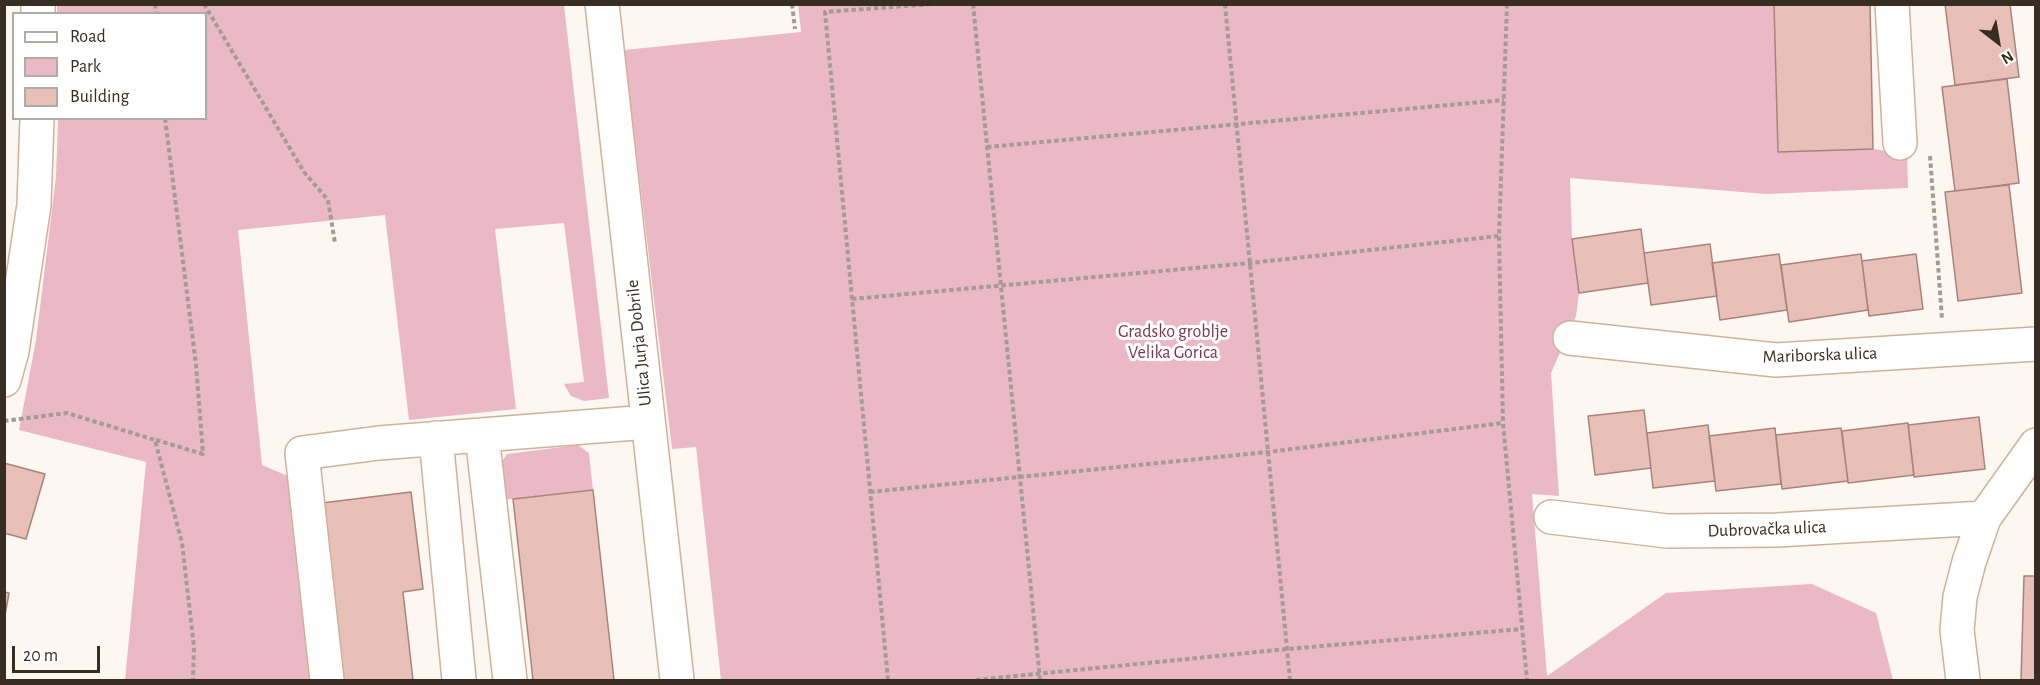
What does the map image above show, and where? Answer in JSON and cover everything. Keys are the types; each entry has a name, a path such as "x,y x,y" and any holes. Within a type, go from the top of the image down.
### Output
{"street":[{"name":"Ulica Jurja Dobrile","path":"602,4 677,681"},
{"path":"1892,4 1900,143"},
{"path":"4,380 12,351 34,206 38,120"},
{"name":"Mariborska ulica","path":"1570,338 1776,360 2036,344"},
{"path":"327,681 302,453 436,438 648,422"},
{"path":"482,435 510,681"},
{"path":"436,438 459,681"},
{"path":"1963,681 1957,630 1960,597 1984,518 2036,445"},
{"name":"Dubrovačka ulica","path":"1551,517 1667,531 1777,530 1984,518"}],"path":[{"path":"204,4 304,172 328,200 335,243"},
{"path":"792,4 795,29"},
{"path":"888,681 825,12 932,4"},
{"path":"973,4 1040,681"},
{"path":"1225,4 1290,681"},
{"path":"1508,4 1499,236 1503,423 1527,681"},
{"path":"987,147 1504,100"},
{"path":"4,421 67,413 203,454 196,365 165,120"},
{"path":"1900,143 1929,144 1944,349"},
{"path":"852,299 1499,236"},
{"path":"870,492 1019,475 1268,452 1503,423"},
{"path":"155,440 182,543 194,646 193,681"},
{"path":"976,681 1287,649 1522,629"}],"green space":[{"name":"Gradsko groblje Velika Gorica","path":"798,4 1774,5 1778,152 1873,149 1907,154 1908,188 1766,194 1570,178 1572,239 1579,293 1576,316 1551,373 1559,496 1532,494 1547,676 1666,593 1812,584 1876,613 1893,680 721,680 696,447 672,449 624,50 801,32"},
{"path":"57,5 564,5 609,398 584,401 571,396 564,384 584,382 564,223 495,229 516,409 409,420 385,215 238,230 262,465 288,476 310,680 125,680 146,462 19,430 36,340 56,177 58,120 207,120 207,12 57,12"},
{"path":"578,445 589,453 593,490 501,500 499,466 507,454"}],"building":[{"path":"1774,4 1870,4 1873,149 1778,152"},
{"path":"1945,4 2010,4 2019,77 1955,85"},
{"path":"2007,79 2019,183 1955,191 1942,87"},
{"path":"2009,185 2022,293 1958,301 1945,192"},
{"path":"1641,229 1648,283 1579,293 1572,239"},
{"path":"1710,244 1717,296 1651,305 1644,253"},
{"path":"1779,254 1787,310 1720,320 1712,263"},
{"path":"1861,254 1868,310 1789,322 1781,265"},
{"path":"1916,254 1923,309 1869,316 1862,261"},
{"path":"1644,410 1651,468 1595,475 1588,416"},
{"path":"1979,417 1985,469 1914,477 1908,425"},
{"path":"1908,423 1914,475 1848,483 1842,431"},
{"path":"1708,425 1715,481 1653,488 1647,433"},
{"path":"1775,428 1781,484 1716,491 1709,436"},
{"path":"1841,428 1848,481 1782,489 1776,435"},
{"path":"4,463 45,474 26,539 4,533"},
{"path":"593,490 614,680 533,680 513,499"},
{"path":"411,492 423,589 403,592 413,680 343,680 322,503"},
{"path":"2024,576 2036,576 2036,680 2021,680"},
{"path":"4,592 9,593 4,621"}]}
